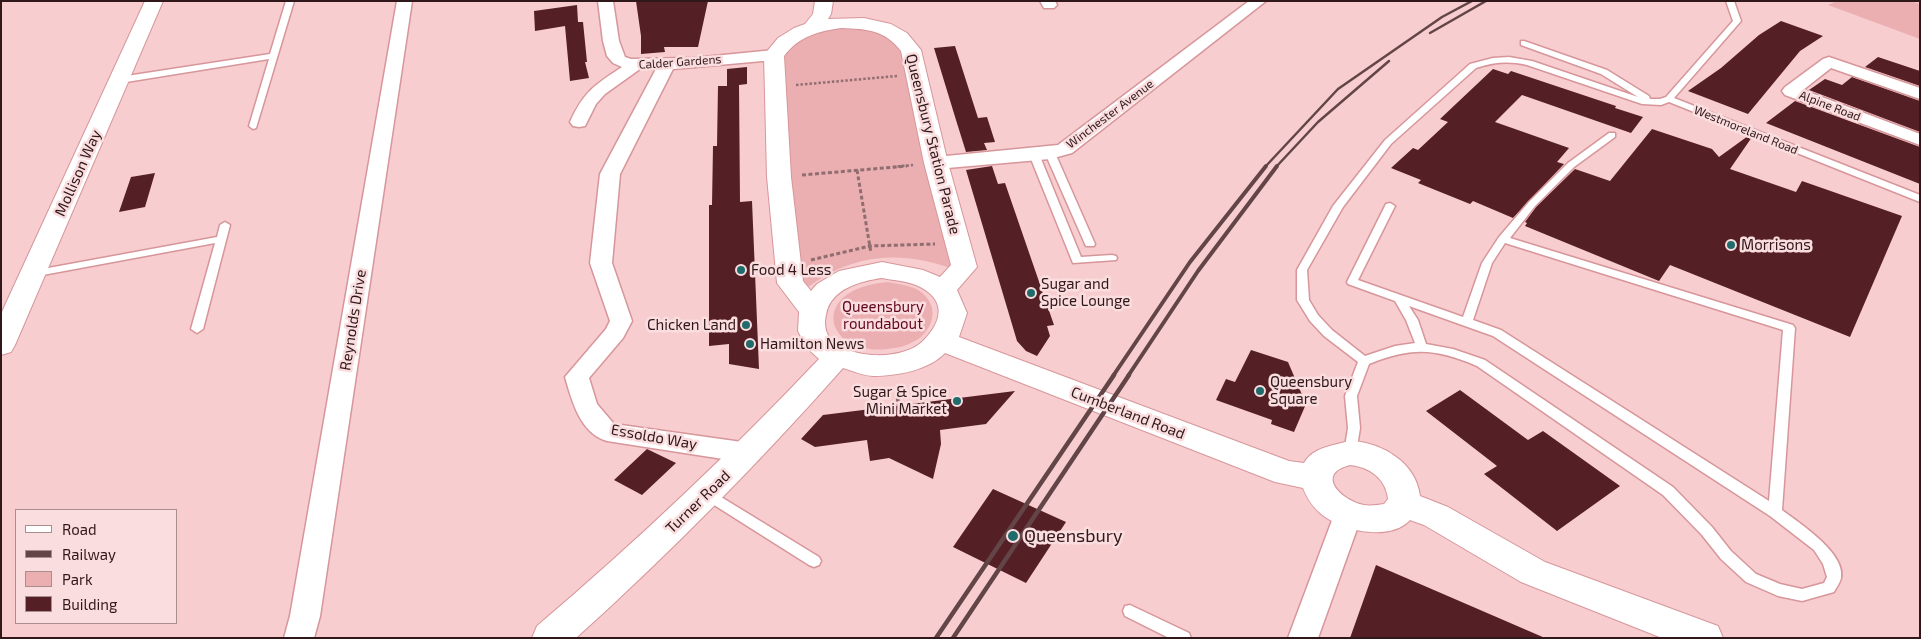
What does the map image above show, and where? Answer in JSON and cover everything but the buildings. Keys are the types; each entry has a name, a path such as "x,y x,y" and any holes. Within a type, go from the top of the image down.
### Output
{"street":[{"name":"Mollison Way","path":"1,345 154,1"},
{"name":"Reynolds Drive","path":"299,638 305,616 405,1"},
{"name":"Calder Gardens","path":"605,1 613,49 618,60 635,65 667,64 774,55"},
{"path":"812,28 822,14 824,1"},
{"path":"834,1 838,10 853,23"},
{"name":"Winchester Avenue","path":"936,163 1065,149 1259,1"},
{"name":"Queensbury Station Parade","path":"774,55 785,40 812,28 853,23 878,26 898,34 907,42 911,50 936,163 964,267 943,290"},
{"path":"774,55 779,177 790,283 812,310"},
{"name":"Alpine Road","path":"1920,94 1829,62 1791,91 1920,140"},
{"name":"Essoldo Way","path":"667,64 610,174 601,263 621,321 615,333 577,377 586,408 607,432 749,453"},
{"path":"579,122 588,102 600,90 635,65"},
{"path":"882,270 905,272 926,278 943,290 951,301 954,314 952,328 943,341 928,354 898,364 882,366 858,364 837,357 823,348 814,336 810,323 812,310 821,294 838,282 866,272 882,270"},
{"name":"Cumberland Road","path":"943,341 1286,473 1316,477"},
{"name":"Turner Road","path":"550,638 621,577 708,494 749,453 837,357"},
{"path":"1337,454 1365,455 1391,469 1400,480 1404,492 1403,503 1398,511 1389,517 1377,520 1362,519 1348,515 1328,502 1317,485 1316,477 1318,467 1326,459 1337,454"},
{"path":"1403,503 1436,516 1533,572 1705,638"},
{"path":"1303,638 1348,515"}],"lane":[{"path":"253,126 290,1"},
{"path":"1364,361 1328,333 1314,318 1303,300 1302,270 1338,206 1388,142 1473,66 1499,59 1529,63 1632,98 1651,102 1669,100 1737,21 1730,1"},
{"path":"1524,44 1604,72 1651,102"},
{"path":"120,80 273,56"},
{"name":"Westmoreland Road","path":"1669,100 1920,199"},
{"path":"1466,323 1487,263 1503,239 1532,204 1570,165 1612,135"},
{"path":"1042,153 1090,244"},
{"path":"1042,153 1077,261 1112,258"},
{"path":"1364,361 1404,348 1422,347 1460,354 1481,363 1668,491 1707,530 1726,555 1751,578 1778,590 1802,596 1829,588 1834,577 1830,562 1819,546 1775,512 1497,333 1352,282 1390,206"},
{"path":"197,329 225,225"},
{"path":"32,274 221,239"},
{"path":"1503,239 1789,328 1775,512"},
{"path":"1400,300 1412,320 1422,347"},
{"path":"1350,453 1354,428 1351,396 1364,361"},
{"path":"708,494 814,561"},
{"path":"1130,611 1184,638"}],"path":[{"path":"775,86 916,74"},
{"path":"779,177 936,163"},
{"path":"857,170 872,259"},
{"path":"788,266 870,246 958,244"},
{"path":"898,397 898,406"}],"green space":[{"path":"1837,1 1911,1 1920,4 1920,39 1828,5"},
{"path":"839,28 873,31 888,38 900,50 960,264 951,268 913,259 895,257 876,258 842,268 808,287 796,283 780,57 806,34"},
{"name":"Queensbury roundabout","path":"888,282 918,290 929,300 933,312 932,319 921,337 901,347 871,349 853,344 840,335 834,322 835,309 844,297 861,287"}],"railway":[{"path":"1265,167 1338,89 1442,17 1472,1"},
{"path":"1430,33 1486,1"},
{"path":"1276,167 1318,122 1389,61"},
{"path":"1113,376 1190,262 1266,166"},
{"path":"1128,376 1198,271 1277,166"},
{"path":"936,638 1114,375"},
{"path":"953,638 1129,375"}],"place":[{"name":"Morrisons","path":"1731,245"},
{"name":"Food 4 Less","path":"741,270"},
{"name":"Sugar and Spice Lounge","path":"1031,293"},
{"name":"Chicken Land","path":"746,325"},
{"name":"Hamilton News","path":"750,344"},
{"name":"Queensbury Square","path":"1260,391"},
{"name":"Sugar & Spice Mini Market","path":"957,401"},
{"name":"Queensbury","path":"1013,536"}]}
